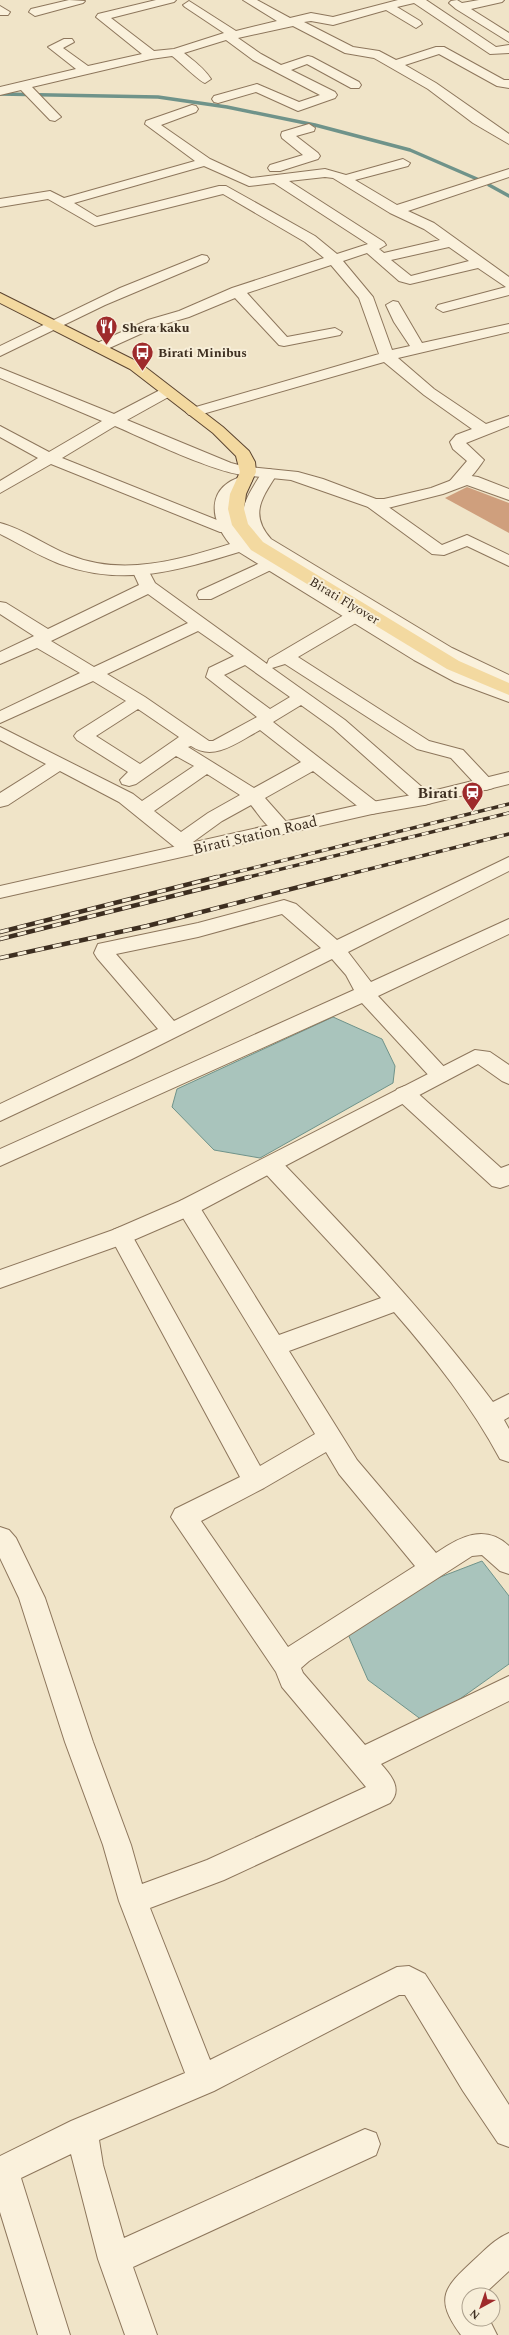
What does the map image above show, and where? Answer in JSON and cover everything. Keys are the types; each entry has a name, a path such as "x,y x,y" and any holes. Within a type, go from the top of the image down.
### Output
{"main road":[{"path":"0,297 135,366 218,430 239,451 247,462 243,482"},
{"name":"Birati Flyover","path":"243,482 236,509 237,517 247,536 257,546 453,665 509,690"}],"street":[{"path":"35,12 78,0 151,55"},
{"path":"102,17 170,0"},
{"path":"249,0 349,50 357,52 372,52 432,86 478,120 509,140"},
{"path":"0,91 30,92 87,71 151,55 175,52 232,36 315,17 332,21 411,0"},
{"path":"418,0 494,51 509,49"},
{"path":"450,0 509,38"},
{"path":"460,7 498,0"},
{"path":"190,5 232,36 257,57 331,95 298,107 257,88 218,99"},
{"path":"387,6 416,24"},
{"path":"68,42 54,47 87,71"},
{"path":"394,65 440,50 501,83 509,84"},
{"path":"175,52 199,71 205,79"},
{"path":"280,69 308,60 355,85"},
{"path":"30,92 55,117"},
{"path":"195,114 150,123 205,162 249,182 325,173 336,175 345,179 395,210 429,226 509,284"},
{"path":"240,177 312,157 312,154 287,135 309,128"},
{"path":"64,202 205,162"},
{"path":"345,179 403,163"},
{"path":"395,210 426,202 509,173"},
{"path":"100,347 154,323 184,314 237,291 379,245 277,179"},
{"path":"0,203 50,195 64,202 95,222 224,189 310,239 334,259 366,297 387,357 429,392 484,430"},
{"path":"381,258 450,242"},
{"path":"369,248 404,278 410,280 480,263"},
{"path":"0,352 52,324 144,281 202,259"},
{"path":"237,291 284,342 335,332"},
{"path":"443,308 509,291"},
{"path":"393,305 404,327 419,349"},
{"path":"194,412 387,357 509,328"},
{"path":"0,373 225,466 243,482"},
{"path":"0,488 114,420 167,392"},
{"path":"457,482 476,460 458,446 458,442 462,438 509,421"},
{"path":"0,431 49,458 226,528"},
{"path":"268,474 251,504 249,515 255,531 265,542 446,652 509,682"},
{"path":"509,561 467,540 444,550 438,550 374,504 317,482 292,475 268,474 243,482 227,491 223,500 222,513 226,528 241,546 354,616 448,671 509,697"},
{"path":"374,504 384,504 437,491 457,482 472,480 509,495"},
{"path":"0,528 66,560 106,571 145,579 201,623 339,724 424,799"},
{"path":"0,659 42,638 145,579 175,566 241,546"},
{"path":"204,595 270,564"},
{"path":"0,607 92,673 139,701 205,747 213,748 302,697"},
{"path":"264,670 354,616"},
{"path":"0,718 92,673 201,623"},
{"path":"247,657 215,672 215,676 314,763 372,808"},
{"path":"286,657 423,745 457,754 486,784"},
{"path":"139,701 83,736 140,772"},
{"path":"0,733 113,791 142,810 185,845 215,817 314,763"},
{"path":"113,791 192,737"},
{"path":"176,748 226,776 253,796 282,829"},
{"path":"1,801 60,763"},
{"path":"142,810 207,766"},
{"name":"Birati Station Road","path":"0,892 185,845 282,829 372,808 424,799 509,778"},
{"path":"0,1113 171,1031 509,863"},
{"path":"171,1031 104,952 105,949 198,930 284,907 289,909 333,950 358,977 372,1003 440,1074"},
{"path":"4,1151 366,993 509,926"},
{"path":"0,1279 121,1236 188,1206 271,1165 334,1129 405,1094 440,1074 479,1056 483,1057 509,1076"},
{"path":"405,1094 506,1180"},
{"path":"271,1165 398,1301 473,1393 500,1411 509,1452"},
{"path":"188,1206 348,1467 433,1568"},
{"path":"121,1236 255,1481"},
{"path":"274,1347 398,1301"},
{"path":"133,1901 214,1871 380,1794 383,1791 382,1785 291,1679 288,1668 184,1517 255,1481 329,1438"},
{"path":"0,1538 7,1546 32,1598 79,1742 117,1845 133,1901 203,2080"},
{"path":"288,1668 292,1660 300,1653 471,1544 480,1542 497,1549 509,1563"},
{"path":"361,1760 509,1688"},
{"path":"54,2335 3,2181 82,2132 203,2080 316,2020 390,1985 402,1980 409,1980 415,1984 474,2080 509,2132"},
{"path":"82,2132 88,2165 114,2259 141,2335"},
{"path":"114,2259 365,2144"},
{"path":"468,2287 509,2249"}],"water":[{"path":"333,1017 382,1039 395,1066 393,1083 260,1158 214,1150 172,1107 177,1089"},
{"path":"482,1561 509,1596 509,1664 426,1723 368,1680 344,1625 365,1606"}],"building":[{"path":"467,487 509,503 509,533 445,498"}],"waterway":[{"path":"0,94 158,97 227,107 315,125 410,150 477,179"},
{"path":"489,185 509,196"}],"railway":[{"path":"217,877 509,804"},
{"path":"245,878 509,813"},
{"path":"334,878 509,834"},
{"path":"0,932 217,877"},
{"path":"213,878 217,877"},
{"path":"0,939 249,877"},
{"path":"0,958 147,926 338,877"}],"place":[{"name":"Shera kaku","path":"106,346"},
{"name":"Birati Minibus","path":"143,372"},
{"name":"Birati","path":"473,812"}]}
